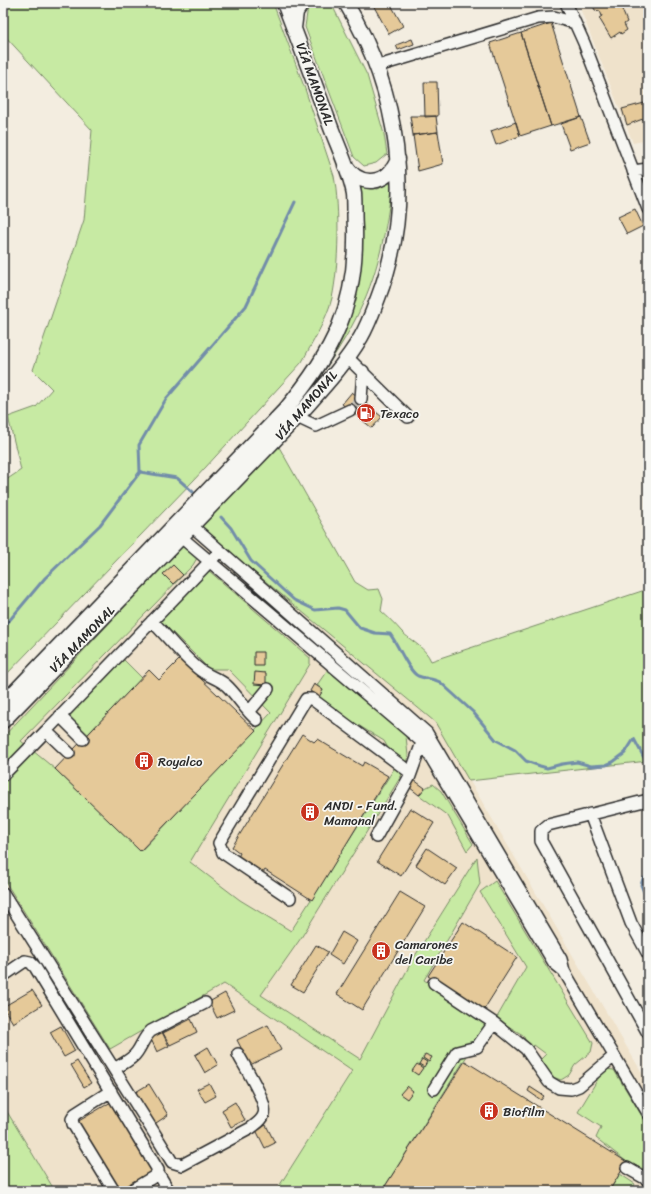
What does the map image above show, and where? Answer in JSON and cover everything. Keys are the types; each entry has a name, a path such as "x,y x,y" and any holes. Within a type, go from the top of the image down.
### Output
{"main road":[{"name":"VÍA MAMONAL","path":"3,704 285,410 320,363 336,335 353,280 355,263 354,194 344,163 284,3"},
{"path":"294,28 296,12 302,3"},
{"name":"VÍA MAMONAL","path":"3,721 297,417 347,357 361,337 390,266 398,207 398,158 392,120 378,66 366,39 346,3"},
{"path":"344,163 355,177 373,181 381,179 389,174 398,158"}],"street":[{"path":"566,3 648,209"},
{"path":"378,66 538,18 554,17 575,23"},
{"path":"633,171 648,169"},
{"path":"347,357 363,371 408,417"},
{"path":"361,399 363,371"},
{"path":"297,417 316,426 350,410"},
{"path":"192,526 332,649 424,737 476,823 554,963 564,971 648,1113"},
{"path":"181,537 325,660 424,737"},
{"path":"3,775 221,550"},
{"path":"152,621 198,669 210,678 224,684 235,693 253,716 268,689"},
{"path":"325,660 332,649"},
{"path":"290,898 223,853 219,843 306,699 312,699 411,773"},
{"path":"60,716 83,739"},
{"path":"46,731 69,754"},
{"path":"376,837 411,773 424,737"},
{"path":"648,800 548,825 541,831 541,841 648,1033"},
{"path":"590,814 631,923 648,954"},
{"path":"3,892 172,1162 182,1165 260,1122 264,1113 263,1102 238,1054"},
{"path":"3,976 25,961 30,962 35,967 111,1091 169,1191"},
{"path":"434,983 494,1023 526,1049 549,1082 559,1088 579,1086 614,1057"},
{"path":"114,1070 137,1053 146,1036 151,1031 205,1003"},
{"path":"434,1090 457,1052 477,1047 494,1023"},
{"path":"111,1091 75,1114 72,1119 73,1124 114,1191"},
{"path":"627,1168 648,1180"},
{"path":"130,1191 158,1173"}],"shaded area":[{"path":"578,3 648,3 648,140 633,143"},
{"path":"200,527 435,722 648,1083 648,1191 55,1191 3,1105 3,732"},
{"path":"648,732 648,761 643,734"}],"green space":[{"path":"3,3 273,3 305,89 334,176 338,237 336,270 330,306 315,339 302,362 194,480 3,678 3,482 21,470 8,417 36,407 52,389 33,370 84,220 92,130 3,34"},
{"path":"312,3 329,3 332,5 367,75 384,134 387,154 376,163 364,166 354,157 305,27 308,6"},
{"path":"392,181 384,234 370,286 363,303 340,347 312,390 347,314 354,186 378,189"},
{"path":"279,447 355,582 368,590 379,589 383,599 381,611 406,636 422,648 431,661 648,589 648,732 643,734 648,761 469,781 435,722 200,527"},
{"path":"183,544 197,558 193,565 21,741 55,769 141,851 271,713 228,669 209,669 160,620 208,570 310,658 310,664 190,862 240,900 291,931 397,764 384,741 317,700 323,690 317,685 328,669 405,726 408,756 403,773 301,938 261,995 360,1059 413,959 477,857 480,884 424,980 489,1021 382,1191 276,1191 352,1071 224,984 110,1049 3,878 3,737"},
{"path":"121,657 142,678 86,736 66,713"},
{"path":"433,784 441,791 473,844 467,851 448,816 419,795 425,788"},
{"path":"495,881 593,1043 591,1052 575,1065 569,1075 561,1080 550,1076 540,1060 546,1054 534,1045 530,1051 523,1035 496,1019 526,967 480,892"},
{"path":"604,1069 614,1070 648,1126 648,1171 627,1162 596,1138 601,1127 578,1112"},
{"path":"3,1105 55,1191 3,1191"},
{"path":"620,1174 635,1184 631,1191 609,1191"}],"building":[{"path":"372,3 390,3 403,26 389,34"},
{"path":"596,3 617,3 618,9 621,7 627,22 624,24 627,30 621,34 620,32 611,38 599,18 602,16 600,11 595,10 593,6"},
{"path":"551,23 581,117 551,126 521,33"},
{"path":"521,33 551,126 520,136 490,43"},
{"path":"412,39 414,44 398,50 396,45"},
{"path":"424,82 437,82 438,116 425,117"},
{"path":"648,102 648,117 627,125 622,109"},
{"path":"410,116 436,116 438,132 413,135"},
{"path":"581,117 590,142 570,149 561,124"},
{"path":"516,122 520,136 496,145 491,131"},
{"path":"438,132 443,164 418,171 413,135"},
{"path":"635,209 643,226 627,234 618,217"},
{"name":"Texaco","path":"352,392 382,417 372,428 342,404"},
{"path":"173,565 183,575 173,584 163,574"},
{"path":"254,652 263,652 263,666 254,666"},
{"name":"Royalco","path":"180,659 256,731 140,851 55,769 149,670 159,680"},
{"path":"255,672 266,673 266,685 254,684"},
{"path":"314,684 323,690 319,697 310,691"},
{"name":"ANDI - Fund. Mamonal","path":"302,734 314,742 317,739 362,766 364,762 388,776 312,900 265,870 263,873 238,857 240,853 232,847"},
{"path":"414,780 425,788 419,795 409,787"},
{"path":"410,808 434,823 401,876 377,861"},
{"path":"427,848 457,868 445,885 416,865"},
{"name":"Camarones del Caribe","path":"400,892 425,907 362,1010 337,994"},
{"path":"463,922 517,957 483,1011 428,976"},
{"path":"342,932 357,941 343,964 329,955"},
{"path":"316,945 328,952 303,992 291,985"},
{"path":"32,990 42,1005 13,1023 3,1007"},
{"path":"225,993 234,1010 217,1018 209,1002"},
{"path":"191,1019 197,1032 170,1045 163,1033"},
{"path":"268,1025 281,1050 250,1065 237,1040"},
{"path":"61,1026 75,1051 64,1057 50,1032"},
{"path":"161,1030 169,1046 157,1052 150,1037"},
{"path":"208,1047 218,1065 205,1073 195,1055"},
{"path":"425,1054 432,1057 429,1062 423,1058"},
{"path":"422,1059 427,1062 424,1067 419,1064"},
{"path":"77,1061 91,1083 84,1087 71,1065"},
{"name":"Biofilm","path":"465,1061 627,1162 609,1191 382,1191"},
{"path":"417,1064 423,1068 418,1075 412,1071"},
{"path":"209,1083 216,1096 205,1102 197,1089"},
{"path":"149,1084 168,1115 153,1125 134,1093"},
{"path":"407,1086 413,1091 407,1099 400,1094"},
{"path":"530,1087 544,1096 541,1100 528,1091"},
{"path":"111,1102 154,1172 124,1191 119,1191 77,1122"},
{"path":"235,1102 245,1120 231,1127 222,1110"},
{"path":"266,1125 275,1143 265,1148 256,1130"}],"waterway":[{"path":"3,628 45,578 100,525 140,472 139,445 166,399 246,306 295,202"},
{"path":"140,472 177,478 193,492"},
{"path":"221,517 231,528 251,561 294,600 315,610 338,608 345,610 360,628 375,633 390,634 414,673 418,676 440,682 473,712 496,740 515,750 526,761 547,768 577,762 591,766 606,765 613,762 625,753 634,739 648,765"},
{"path":"648,876 643,879 641,885 648,902"}],"tunnel":[{"path":"350,410 361,399"}],"place":[{"name":"Texaco","path":"366,413"},
{"name":"Royalco","path":"144,761"},
{"name":"ANDI - Fund. Mamonal","path":"310,812"},
{"name":"Camarones del Caribe","path":"381,951"},
{"name":"Biofilm","path":"489,1111"}]}
